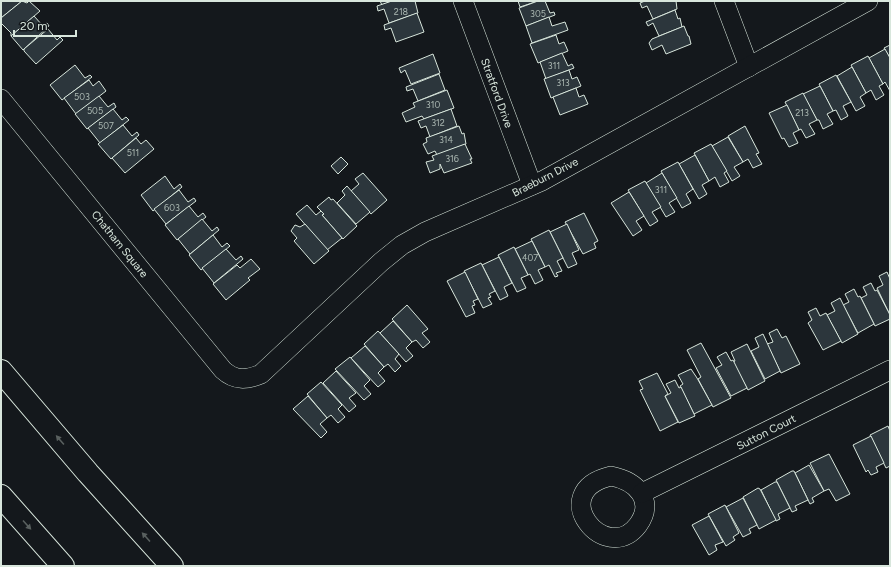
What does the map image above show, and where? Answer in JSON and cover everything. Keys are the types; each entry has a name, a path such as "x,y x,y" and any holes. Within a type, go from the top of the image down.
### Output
{"highway":[{"path":"1,371 88,473 172,566"},
{"path":"1,496 63,566"}],"street":[{"name":"Stratford Drive","path":"463,1 532,185"},
{"path":"724,1 749,67"},
{"name":"Braeburn Drive","path":"244,379 261,374 381,262 402,246 425,232 532,185 868,1"},
{"name":"Chatham Square","path":"1,100 223,370 229,374 244,379"},
{"name":"Sutton Court","path":"642,494 890,370"}],"building":[{"path":"1,1 22,1 1,18"},
{"path":"22,1 27,3 29,1 40,11 11,36 11,33 1,23 1,18"},
{"path":"380,1 392,1 382,5"},
{"path":"392,1 415,1 418,13 389,23 384,9 378,11 377,6"},
{"path":"518,1 538,1 520,7"},
{"path":"538,1 545,1 550,13 554,12 555,15 526,26 519,8"},
{"path":"645,1 676,1 677,9 653,19 647,6 642,8 640,3"},
{"path":"675,10 678,19 680,18 682,27 659,36 653,23 648,26 646,22"},
{"path":"417,13 424,32 396,42 391,28 385,30 384,25"},
{"path":"34,16 43,26 47,23 49,26 23,50 11,36"},
{"path":"549,17 552,26 565,22 568,30 532,43 526,26"},
{"path":"684,26 691,44 666,54 662,45 652,50 649,43 652,39"},
{"path":"48,29 57,40 60,37 63,40 36,64 24,51 24,49"},
{"path":"556,35 559,44 564,42 568,51 538,63 530,44"},
{"path":"890,45 890,58 884,48"},
{"path":"885,49 890,58 890,91 885,82 883,84 869,58"},
{"path":"562,53 568,66 572,64 574,68 546,79 540,62"},
{"path":"433,54 440,73 411,84 405,70 401,73 399,68"},
{"path":"868,56 883,84 879,86 884,95 876,100 871,90 866,93 851,65"},
{"path":"75,65 85,78 90,75 92,77 62,100 50,85"},
{"path":"852,67 866,93 860,97 865,106 856,111 837,76"},
{"path":"569,70 572,79 577,77 581,86 551,98 544,79"},
{"path":"439,74 445,90 418,101 413,89 407,91 406,87"},
{"path":"836,75 851,102 843,106 848,116 841,120 836,110 833,111 819,84"},
{"path":"89,80 93,86 99,81 106,91 76,114 64,98"},
{"path":"820,86 833,111 827,114 833,124 823,129 803,94"},
{"path":"576,88 579,97 584,95 588,104 560,115 553,97"},
{"path":"447,90 454,108 424,119 422,116 406,122 402,113 415,107 413,103"},
{"path":"803,93 817,120 809,124 815,134 806,138 801,129 799,130 785,102"},
{"path":"99,96 108,107 114,103 116,107 87,129 75,114"},
{"path":"787,105 799,130 793,133 798,143 789,147 784,138 782,139 769,113"},
{"path":"113,109 122,120 126,117 129,120 100,143 88,128"},
{"path":"451,109 457,126 430,137 426,126 421,128 418,121"},
{"path":"123,125 132,136 137,132 139,135 111,159 98,144"},
{"path":"459,126 462,134 464,133 466,144 437,155 435,151 428,154 423,144 427,142 426,138"},
{"path":"745,126 759,153 756,154 762,164 753,168 748,159 743,162 728,136"},
{"path":"728,137 743,162 734,167 740,176 732,181 712,146"},
{"path":"136,138 141,144 146,140 154,149 125,173 112,158"},
{"path":"465,144 472,159 470,159 472,163 444,173 440,164 440,169 430,173 426,162 434,160 432,156"},
{"path":"711,144 727,171 724,173 729,182 720,187 715,177 709,181 694,153"},
{"path":"695,155 709,181 702,185 707,194 699,199 679,164"},
{"path":"341,157 348,164 338,174 331,166"},
{"path":"678,162 693,189 686,194 691,203 682,208 661,171"},
{"path":"363,173 387,200 371,214 351,191 359,184 355,179"},
{"path":"662,173 677,198 669,203 675,212 666,217 646,183"},
{"path":"165,176 174,189 180,184 182,187 153,211 141,195"},
{"path":"645,181 661,207 652,212 658,221 650,226 628,190"},
{"path":"347,186 370,212 356,224 337,203 345,195 342,191"},
{"path":"179,190 188,202 194,198 196,201 166,224 154,209"},
{"path":"629,192 644,216 636,221 642,230 633,236 611,203"},
{"path":"329,197 331,200 333,199 357,226 343,239 317,207"},
{"path":"307,205 316,215 321,211 324,214 322,215 342,238 327,250 296,214"},
{"path":"189,206 198,217 203,213 206,217 177,240 165,225"},
{"path":"584,213 598,241 594,243 596,248 583,254 565,222"},
{"path":"202,219 212,231 217,227 219,230 190,254 178,239"},
{"path":"305,224 329,251 314,264 294,241 297,238 291,231 295,225 300,227"},
{"path":"567,224 579,250 572,253 577,264 568,268 550,232"},
{"path":"549,230 563,258 557,261 562,271 556,273 558,276 555,277 549,265 545,267 531,239"},
{"path":"213,235 222,247 227,243 230,246 201,270 189,255"},
{"path":"532,241 545,267 538,270 543,280 535,284 530,274 528,275 515,249"},
{"path":"514,247 528,275 521,278 526,288 517,292 498,255"},
{"path":"226,249 236,260 241,256 243,259 214,283 202,268"},
{"path":"499,257 512,283 504,287 508,296 500,300 482,265"},
{"path":"251,259 260,269 248,278 250,280 226,300 213,284 237,265 240,268"},
{"path":"481,263 495,291 489,294 491,297 488,298 492,304 483,308 464,271"},
{"path":"465,272 478,299 473,301 475,305 472,306 475,313 466,317 447,281"},
{"path":"887,272 890,279 890,315 877,288 883,285 879,276"},
{"path":"871,283 875,291 877,290 890,315 890,319 875,326 861,298 867,295 863,287"},
{"path":"854,289 858,297 860,296 874,324 858,333 843,305 849,302 845,294"},
{"path":"840,298 858,334 842,343 827,315 835,311 831,303"},
{"path":"407,305 428,329 422,333 430,342 423,348 416,340 412,342 392,319"},
{"path":"816,308 820,316 826,313 841,341 823,350 808,323 812,320 808,312"},
{"path":"393,321 412,342 406,348 413,356 406,362 380,333"},
{"path":"777,329 782,338 786,336 800,364 781,373 767,344 773,342 769,333"},
{"path":"378,331 399,354 395,359 401,366 395,372 388,364 384,367 364,344"},
{"path":"763,334 780,371 765,379 751,351 759,347 755,338"},
{"path":"701,343 731,398 713,407 698,379 701,377 687,350"},
{"path":"747,344 765,381 748,390 733,362 735,361 731,352"},
{"path":"365,346 384,367 378,373 385,381 378,387 351,358"},
{"path":"726,352 731,361 733,360 747,388 731,396 716,368 722,365 717,357"},
{"path":"350,357 370,380 364,386 371,394 364,400 335,369"},
{"path":"691,369 712,405 694,414 680,386 683,384 678,375"},
{"path":"336,371 356,393 349,398 356,406 349,412 323,383"},
{"path":"657,373 668,394 665,396 678,422 660,431 640,390 643,389 639,381"},
{"path":"675,380 679,388 681,387 695,416 679,423 665,396 671,393 666,384"},
{"path":"321,382 342,405 338,409 345,417 338,423 331,415 327,418 307,394"},
{"path":"308,396 327,418 320,424 327,432 321,438 293,409"},
{"path":"888,426 890,431 890,466 886,468 870,435"},
{"path":"871,436 884,463 876,467 878,472 871,475 868,470 866,472 853,445"},
{"path":"829,454 850,494 836,501 829,489 824,491 810,463"},
{"path":"809,465 824,491 812,498 814,502 810,504 795,473"},
{"path":"794,471 808,500 795,506 797,510 792,512 776,480"},
{"path":"777,482 790,508 778,514 780,519 776,521 761,490"},
{"path":"758,488 760,489 776,520 759,529 743,497"},
{"path":"743,498 757,525 749,529 751,533 743,537 726,507"},
{"path":"725,505 739,533 733,537 735,540 726,546 708,514"},
{"path":"709,516 723,542 715,545 717,550 709,555 692,525"}]}
